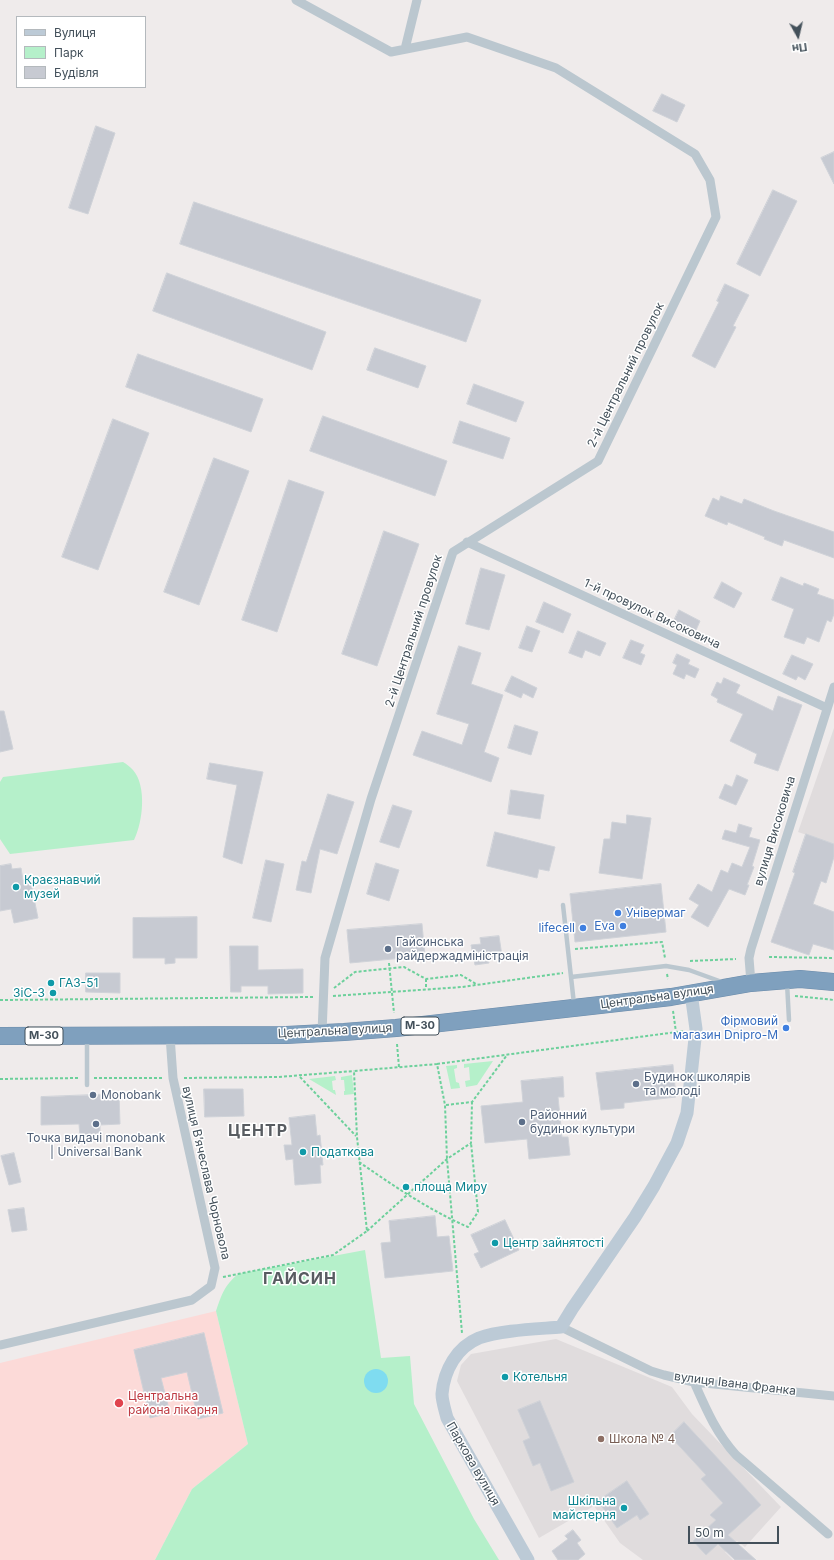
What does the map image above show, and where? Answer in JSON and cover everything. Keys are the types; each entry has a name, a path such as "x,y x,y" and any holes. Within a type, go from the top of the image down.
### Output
{"highway":[{"name":"Центральна вулиця","path":"0,1036 170,1036 322,1033 396,1028 575,1008 691,994 750,984 787,988 800,979 834,982"}],"street":[{"name":"2-й Центральний провулок","path":"296,0 391,52 467,36 556,68 695,154 710,180 716,218 598,461 453,552 371,799 325,958 328,997 322,1033"},
{"path":"405,49 417,0"},
{"name":"1-й провулок Високовича","path":"467,542 827,708"},
{"name":"вулиця Високовича","path":"750,984 749,958 751,949 834,687"},
{"path":"561,1327 639,1211 677,1143 687,1113 696,1029 691,994"},
{"name":"вулиця Вʼячеслава Чорновола","path":"170,1036 173,1078 215,1268 213,1279"},
{"path":"0,1345 192,1300 211,1286 213,1279"},
{"name":"Паркова вулиця","path":"528,1560 447,1418 442,1395 445,1375 454,1357 463,1348 479,1338 525,1330 561,1327"},
{"name":"вулиця Івана Франка","path":"561,1327 651,1371 664,1375 694,1382 834,1396"},
{"path":"694,1382 715,1428 736,1455 828,1534"}],"lane":[{"path":"563,905 575,1008"},
{"path":"571,974 666,966 689,970 733,986"},
{"path":"787,988 789,1020"},
{"path":"87,1036 87,1085"}],"path":[{"path":"568,949 662,942 668,979"},
{"path":"769,957 834,958"},
{"path":"688,961 736,959"},
{"path":"389,963 394,1013"},
{"path":"328,997 332,989 355,972 404,967 426,979 461,975 477,985"},
{"path":"0,1000 328,997 426,990 571,974"},
{"path":"426,979 426,990"},
{"path":"787,988 834,1000"},
{"path":"672,1009 676,1032"},
{"path":"173,1078 300,1076 437,1064 696,1029"},
{"path":"397,1044 399,1067"},
{"path":"359,1162 407,1195 452,1220 468,1227 478,1212 471,1144 472,1102 507,1055"},
{"path":"437,1064 445,1105 447,1158 463,1348"},
{"path":"354,1071 359,1162 368,1231"},
{"path":"300,1076 357,1137"},
{"path":"445,1105 472,1102"},
{"path":"213,1279 334,1255 368,1231 447,1158 471,1144"}],"shaded area":[{"path":"834,728 834,844 798,832"},
{"name":"Центральна района лікарня","path":"216,1311 248,1444 192,1489 155,1560 0,1560 0,1363"},
{"name":"Школа № 4","path":"556,1339 672,1387 692,1414 781,1507 745,1547 737,1541 725,1552 733,1560 643,1560 620,1543 594,1506 539,1538 457,1381 461,1365 471,1354"}],"green space":[{"path":"123,762 133,770 140,785 142,794 140,824 134,840 10,854 0,839 0,782 3,777"},
{"path":"493,1061 477,1085 466,1087 465,1081 470,1080 469,1067 464,1068 464,1064"},
{"path":"457,1065 457,1068 454,1069 456,1082 459,1083 460,1088 451,1089 446,1066"},
{"path":"352,1075 354,1094 344,1095 344,1080 341,1080 341,1077"},
{"path":"335,1076 336,1080 332,1081 333,1090 335,1090 336,1095 309,1079"},
{"path":"365,1250 381,1358 410,1356 414,1404 474,1519 499,1560 155,1560 192,1489 248,1444 216,1311 226,1286 238,1274"}],"water":[{"path":"376,1369 381,1370 387,1376 387,1386 381,1392 376,1393 371,1392 365,1386 364,1381 365,1376 371,1370"}],"building":[{"path":"662,94 685,105 677,122 653,111"},
{"path":"96,126 115,133 88,214 69,208"},
{"path":"834,152 834,184 821,158"},
{"path":"773,190 797,201 760,276 737,264"},
{"path":"194,202 481,300 466,342 180,244"},
{"path":"167,273 326,332 312,370 153,311"},
{"path":"725,284 749,295 733,326 736,327 715,368 692,356 719,302 717,301"},
{"path":"375,348 426,366 418,388 367,370"},
{"path":"138,354 263,399 251,432 126,387"},
{"path":"474,384 524,402 516,422 467,404"},
{"path":"323,416 447,461 435,496 310,451"},
{"path":"113,419 149,433 98,570 62,557"},
{"path":"460,421 510,438 503,459 453,443"},
{"path":"214,458 249,471 199,605 164,592"},
{"path":"289,480 324,492 277,632 242,620"},
{"path":"721,496 742,504 744,499 834,532 834,558 784,540 782,546 764,539 765,537 728,522 727,525 705,516 713,498 719,501"},
{"path":"384,531 419,544 377,666 342,654"},
{"path":"481,568 505,575 489,630 466,624"},
{"path":"781,577 803,586 804,583 819,589 817,594 834,600 834,614 831,622 827,620 819,642 807,637 804,644 784,637 794,609 772,600"},
{"path":"722,582 742,593 734,608 714,598"},
{"path":"544,602 571,614 563,633 536,622"},
{"path":"679,610 700,621 693,637 671,627"},
{"path":"527,626 540,631 532,652 519,648"},
{"path":"578,631 606,643 600,656 585,650 582,658 569,653"},
{"path":"631,640 644,645 640,653 645,655 641,665 623,658"},
{"path":"459,646 481,653 471,684 503,695 484,752 499,758 491,782 413,755 422,731 462,745 469,724 437,714"},
{"path":"677,654 690,660 688,664 699,669 695,678 686,674 684,679 673,674 677,665 673,663"},
{"path":"792,655 813,664 805,680 798,676 796,680 783,674"},
{"path":"512,676 537,688 533,698 523,693 521,698 505,691"},
{"path":"724,678 740,685 736,693 773,711 778,696 802,705 778,771 754,763 757,754 730,741 743,714 717,702 718,699 711,695 717,682 721,684"},
{"path":"0,711 4,711 13,749 0,752"},
{"path":"515,725 538,732 531,755 508,748"},
{"path":"210,763 263,772 242,864 223,857 237,785 207,779"},
{"path":"737,775 748,780 736,805 719,798 725,784 732,787"},
{"path":"511,790 544,795 540,819 508,814"},
{"path":"328,794 354,802 337,854 320,849 311,893 296,890 302,861 306,862"},
{"path":"393,805 412,811 399,848 380,842"},
{"path":"627,815 651,818 642,879 599,873 604,839 610,839 612,822 626,824"},
{"path":"739,824 752,828 749,837 760,840 752,866 754,867 747,885 749,885 745,895 729,889 708,927 691,917 699,905 689,899 698,884 712,892 721,870 728,873 732,863 742,867 750,847 722,839 725,830 736,833"},
{"path":"495,832 555,847 549,871 539,869 537,878 487,866"},
{"path":"806,834 834,844 834,857 826,883 821,881 813,904 834,912 834,950 813,944 809,955 771,942 795,873 793,872"},
{"path":"266,860 284,864 271,922 253,918"},
{"path":"376,863 399,870 389,901 367,894"},
{"name":"Краєзнавчий музей","path":"11,864 12,869 21,868 23,880 30,878 38,918 14,923 11,909 0,911 0,866"},
{"name":"Універмаг","path":"661,884 666,932 575,942 570,894"},
{"path":"197,917 197,958 175,958 175,963 165,964 165,958 133,958 133,918"},
{"path":"422,924 425,956 350,963 347,930"},
{"path":"499,936 502,956 488,959 489,963 475,965 471,945 481,944 480,938"},
{"path":"230,946 258,946 258,970 303,969 303,993 268,994 268,986 241,986 241,992 231,992"},
{"path":"86,973 120,973 120,993 86,992"},
{"name":"Будинок школярів та молоді","path":"673,1065 676,1097 624,1103 624,1108 601,1110 596,1073"},
{"name":"Районний будинок культури","path":"563,1077 564,1097 558,1097 562,1137 568,1137 570,1155 529,1159 527,1139 485,1143 481,1106 523,1102 521,1081"},
{"path":"204,1089 243,1089 244,1116 205,1117"},
{"path":"119,1094 120,1124 100,1125 100,1137 80,1137 79,1124 41,1125 41,1097"},
{"name":"Податкова","path":"315,1115 317,1136 320,1135 323,1165 320,1165 321,1183 295,1185 293,1159 286,1160 284,1145 292,1145 289,1118"},
{"path":"14,1153 21,1182 9,1185 1,1156"},
{"path":"24,1208 27,1230 12,1232 8,1210"},
{"path":"435,1216 437,1237 449,1236 453,1271 385,1278 381,1243 391,1242 389,1221"},
{"name":"Центр зайнятості","path":"505,1220 519,1250 481,1268 474,1254 479,1252 471,1235"},
{"path":"204,1333 223,1413 198,1419 187,1372 161,1378 170,1413 150,1418 134,1350"},
{"path":"540,1401 574,1482 551,1491 540,1463 533,1466 523,1441 530,1438 518,1410"},
{"path":"684,1422 761,1505 728,1535 756,1560 735,1560 718,1544 706,1555 693,1541 716,1520 710,1515 723,1503 701,1479 706,1475 670,1436"},
{"name":"Шкільна майстерня","path":"627,1481 649,1514 640,1520 637,1515 617,1528 598,1501"},
{"path":"573,1530 581,1540 577,1543 585,1554 578,1560 558,1560 552,1551 568,1539 565,1536"}],"place":[{"name":"Краєзнавчий музей","path":"16,887"},
{"name":"Універмаг","path":"618,913"},
{"name":"Eva","path":"623,926"},
{"name":"lifecell","path":"583,928"},
{"name":"Гайсинська райдержадміністрація","path":"388,949"},
{"name":"ГАЗ-51","path":"51,983"},
{"name":"ЗіС-3","path":"53,993"},
{"name":"Фірмовий магазин Dnipro-M","path":"786,1028"},
{"name":"Будинок школярів та молоді","path":"636,1084"},
{"name":"Monobank","path":"93,1095"},
{"name":"Районний будинок культури","path":"522,1122"},
{"name":"Точка видачі monobank | Universal Bank","path":"96,1124"},
{"name":"Податкова","path":"303,1152"},
{"name":"площа Миру","path":"406,1187"},
{"name":"Центр зайнятості","path":"495,1243"},
{"name":"Котельня","path":"505,1377"},
{"name":"Центральна района лікарня","path":"119,1403"},
{"name":"Школа № 4","path":"601,1439"},
{"name":"Шкільна майстерня","path":"624,1508"}],"district":[{"name":"ЦЕНТР","path":"258,1131"},
{"name":"ГАЙСИН","path":"300,1279"}]}
